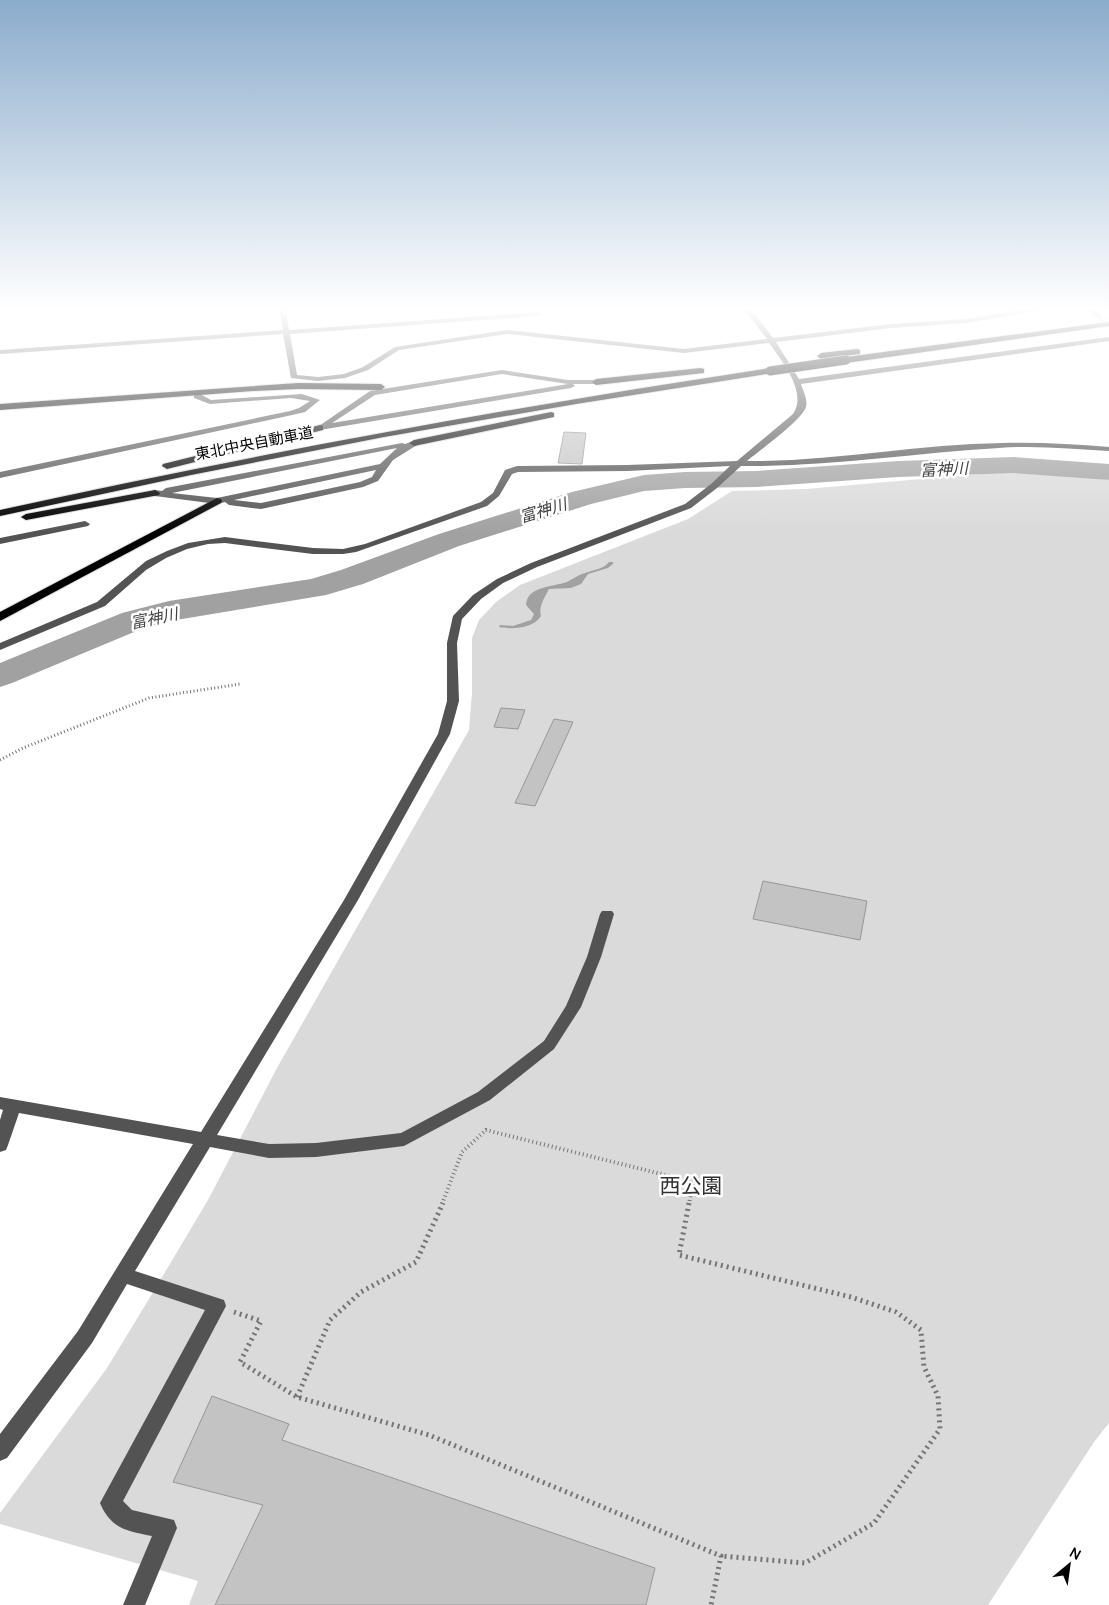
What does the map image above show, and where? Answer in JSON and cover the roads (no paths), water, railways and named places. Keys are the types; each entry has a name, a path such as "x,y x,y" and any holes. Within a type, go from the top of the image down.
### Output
{"highway":[{"name":"東北中央自動車道","path":"0,513 244,460 382,434 685,383"},
{"path":"414,443 708,383"},
{"path":"0,409 271,387 381,387"},
{"path":"0,409 302,389 373,394"},
{"path":"0,506 320,428"},
{"path":"0,522 154,493"},
{"path":"0,610 204,499"},
{"path":"0,617 217,501"}],"street":[{"path":"320,428 373,394 387,383"},
{"path":"373,394 438,383"},
{"path":"320,428 591,383"},
{"path":"0,1451 85,1337 351,900 444,734 453,701 452,644 457,618 477,597 500,581 534,565 688,506 796,416 802,406 802,399 796,383"},
{"path":"0,475 292,413 302,410 316,400 302,396 291,396 210,402 197,396"},
{"path":"154,493 261,506 364,484 375,479 389,457 414,443"},
{"path":"154,493 414,443"},
{"path":"0,647 101,603 118,592 138,570 169,553 192,544 221,539 327,552 346,552 364,548 427,522 490,500 499,491 508,472 517,469 627,468 740,463 788,464 1002,445 1063,445 1109,449"},
{"path":"217,501 383,466"},
{"path":"0,541 85,524"},
{"path":"0,1145 6,1104 205,1141 270,1151 316,1150 404,1139 484,1096 549,1045 574,1007 594,957 607,914"},
{"path":"123,1274 217,1306 111,1503 126,1520 166,1528 134,1605"}],"waterway":[{"name":"富神川","path":"0,676 134,620 169,611 315,588 352,577 449,540 582,498 644,483 685,480 756,479 898,469 1014,465 1109,472"}],"park label":[{"name":"西公園","path":"691,1185"}]}
